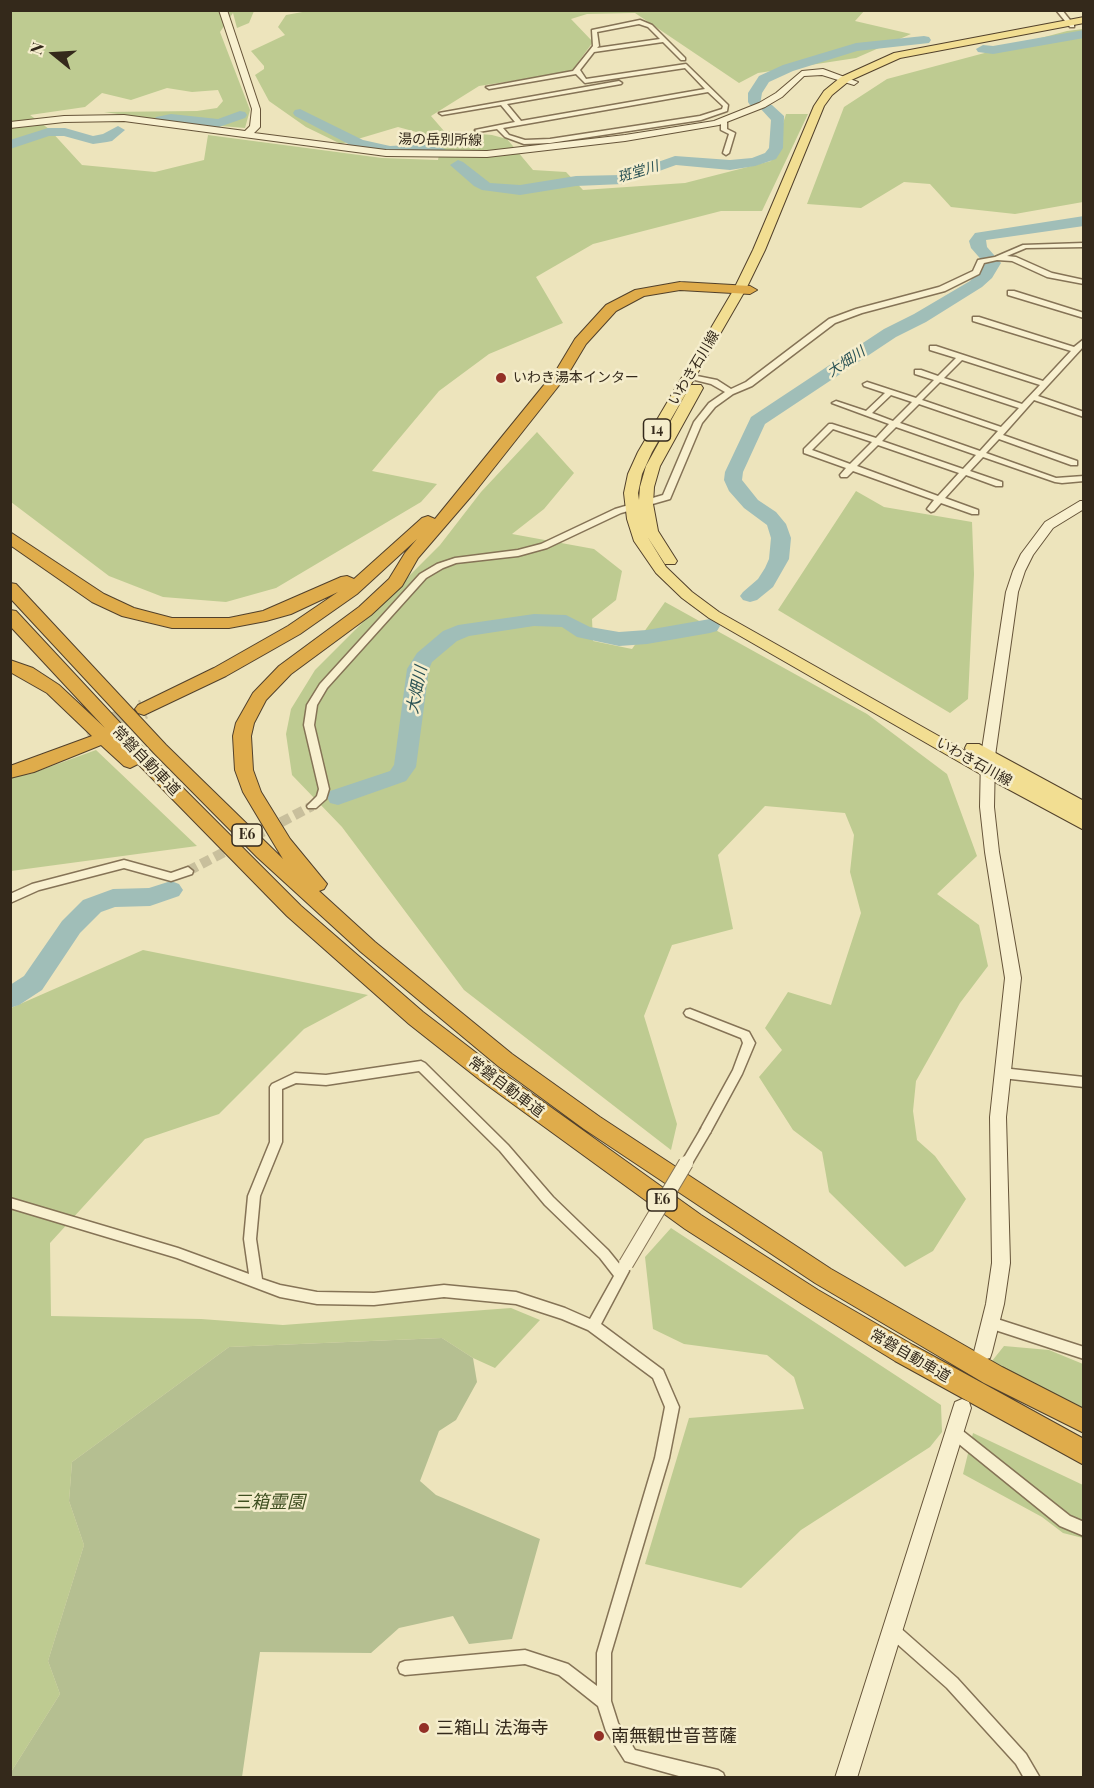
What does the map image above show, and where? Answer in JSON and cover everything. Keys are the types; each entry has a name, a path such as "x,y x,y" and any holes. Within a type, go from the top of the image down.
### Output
{"highway":[{"path":"411,556 302,635 219,683 147,712 294,630 351,590 445,503 553,369 570,356 604,314 629,297 654,289 680,286 745,290"},
{"path":"505,1060 441,995 299,866 252,792 243,770 242,736 245,723 258,697 285,670 384,595 396,582 411,556 469,490 563,371 570,356"},
{"path":"10,537 98,598 134,614 172,623 229,623 266,616 304,602 375,566"},
{"name":"常磐自動車道","path":"10,588 160,749 264,852 368,947 505,1060 675,1179 823,1276 983,1369 1083,1422"},
{"name":"常磐自動車道","path":"10,615 143,758 277,894 416,1018 578,1140 693,1222 904,1353 1083,1453"},
{"path":"10,665 27,672 53,689 131,764 277,894"},
{"path":"10,762 91,738 28,768 10,772"}],"main road":[{"name":"いわき石川線","path":"1073,21 898,55 874,64 828,93 819,106 759,250 745,290 695,377 653,466 646,487 646,504 651,531 663,553 679,572 701,591 1083,824"},
{"name":"いわき石川線","path":"695,377 661,422 638,466 631,493 632,508 641,541 661,570 687,596 724,620 988,764 1048,788 1083,809"}],"street":[{"path":"223,10 256,109 257,122 248,135"},
{"path":"489,87 581,75 683,59 650,26 640,22 594,31 596,46 576,71 581,75 585,81 686,66 726,106 725,110 657,129 550,141 524,142 507,136 499,127"},
{"path":"591,51 664,40"},
{"path":"442,113 691,71"},
{"name":"湯の岳別所線","path":"10,125 105,117 386,153 457,155 510,153 724,120 762,105 802,74 823,72 850,81"},
{"path":"478,130 710,90"},
{"path":"503,103 520,123"},
{"path":"724,120 724,130 732,133 726,153"},
{"path":"996,259 1025,246 1083,245"},
{"path":"312,806 322,797 324,789 309,725 312,705 322,686 423,576 454,561 518,553 544,546 618,511 667,497 698,422 712,405 730,392 749,384 832,321 859,311 942,289 976,272 981,262 996,259 1013,259 1050,275 1083,282"},
{"path":"1011,293 1083,316"},
{"path":"976,319 1075,351"},
{"path":"931,508 1083,341"},
{"path":"933,348 1044,384"},
{"path":"844,476 961,357"},
{"path":"918,372 1023,407"},
{"path":"695,377 714,382 730,392"},
{"path":"867,384 917,401 1074,463"},
{"path":"867,414 890,392"},
{"path":"1032,397 1083,415"},
{"path":"836,403 1055,480 1068,481 1083,478"},
{"path":"975,512 807,451 832,426 999,484"},
{"path":"983,1352 991,1323 1001,1263 998,1117 1013,978 992,852 987,807 988,764 1011,592 1027,554 1049,525 1083,504"},
{"path":"10,899 36,887 124,864 171,878 188,871"},
{"path":"593,1326 623,1270 706,1130 738,1071 749,1043 746,1035 690,1013"},
{"path":"256,1282 250,1239 254,1196 276,1142 276,1087 295,1078 326,1080 421,1066 504,1148 549,1201 623,1270"},
{"path":"1002,1073 1083,1082"},
{"path":"10,1203 178,1253 280,1291 317,1298 374,1299 444,1291 516,1298 593,1326 658,1374 672,1407 662,1458 604,1653 604,1701 611,1726 630,1756 718,1778"},
{"path":"991,1323 1083,1353"},
{"path":"846,1778 962,1408"},
{"path":"954,1432 1037,1500 1065,1521 1083,1529"},
{"path":"892,1630 952,1683 1021,1759 1033,1778"},
{"path":"405,1668 525,1656 563,1669 604,1701"}],"green space":[{"path":"865,10 855,21 911,34 856,58 758,73 739,83 635,13 587,14 571,19 593,42 571,72 479,86 431,116 444,131 492,135 507,139 533,170 566,172 583,190 685,183 771,161 786,114 808,114 762,211 721,211 593,244 536,277 563,323 489,354 439,391 372,471 437,484 421,502 276,588 226,602 163,597 109,576 11,502 10,11 254,11 249,23 237,28 233,13 220,32 250,110 245,128 173,122 104,112 197,111 217,108 223,101 218,90 192,92 167,88 131,100 102,93 85,107 30,115 49,129 82,165 155,172 204,160 208,135 382,158 438,160 442,139 398,127 341,144 306,127 269,101 255,75 264,69 264,66 251,51 285,35 278,27 286,15 308,11"},
{"path":"1083,29 1083,202 1015,214 951,207 930,184 904,182 861,208 807,204 844,107 887,79 1067,31"},
{"path":"537,432 574,473 544,509 512,534 594,549 622,571 616,600 592,619 593,641 632,649 665,602 867,714 947,774 977,856 937,894 979,925 988,966 960,1003 916,1081 913,1111 917,1140 935,1156 966,1199 933,1251 905,1267 829,1192 822,1152 793,1130 759,1077 782,1050 765,1028 788,992 831,1005 861,913 850,872 854,835 845,813 765,806 718,855 733,929 672,945 644,1016 677,1124 671,1150 464,990 342,827 292,775 286,734 291,709 315,670 440,545 481,492"},
{"path":"856,491 884,507 972,522 974,574 968,699 950,713 778,610"},
{"path":"96,750 197,846 11,871 11,777 30,774"},
{"path":"143,950 368,995 304,1029 219,1114 145,1139 50,1243 51,1316 201,1319 283,1325 511,1308 540,1320 495,1368 473,1358 442,1338 229,1347 72,1462 69,1501 84,1545 48,1661 60,1694 11,1772 11,1008"},
{"path":"671,1228 941,1405 942,1432 930,1447 801,1530 741,1588 645,1564 689,1418 804,1409 794,1377 767,1355 684,1344 653,1329 645,1257"},
{"name":"三箱霊園","path":"442,1338 473,1358 477,1382 456,1420 439,1431 420,1481 436,1495 540,1539 512,1639 469,1644 453,1616 399,1628 371,1653 260,1652 242,1777 11,1777 11,1772 60,1694 48,1661 84,1545 69,1501 72,1462 229,1347"},
{"path":"1004,1346 1049,1350 1083,1364 1083,1410 992,1361"},
{"path":"973,1433 1083,1485 1083,1538 1063,1533 1042,1517 963,1474"}],"waterway":[{"name":"斑堂川","path":"983,49 993,50 1084,34"},
{"name":"斑堂川","path":"755,102 755,93 764,79 788,68 856,47 924,40"},
{"name":"斑堂川","path":"458,165 487,187 520,190 576,181 623,179 675,160 730,165 755,162 771,156 776,148 778,120 777,116 767,108"},
{"name":"斑堂川","path":"300,113 359,144 390,150 430,148 440,152"},
{"name":"斑堂川","path":"161,120 171,118 219,123 240,115"},
{"name":"斑堂川","path":"10,145 48,132 65,132 93,140 107,138 118,130"},
{"name":"大畑川","path":"750,596 766,583 775,568 779,559 781,538 776,524 769,516 751,504 733,480 734,472 757,421 890,333 920,318 976,284 986,275 993,263 979,248 977,241 981,236 1084,221"},
{"name":"大畑川","path":"338,797 398,776 405,767 418,669 424,658 450,636 465,630 534,620 566,621 584,632 619,639 647,637 710,626"},
{"name":"大畑川","path":"10,998 33,983 71,927 92,906 113,898 150,897 171,890"}],"tunnel":[{"path":"87,734 144,709"},
{"path":"188,871 312,806"}],"place":[{"name":"いわき湯本インター","path":"501,378"},
{"name":"三箱山 法海寺","path":"424,1728"},
{"name":"南無観世音菩薩","path":"599,1736"}]}
